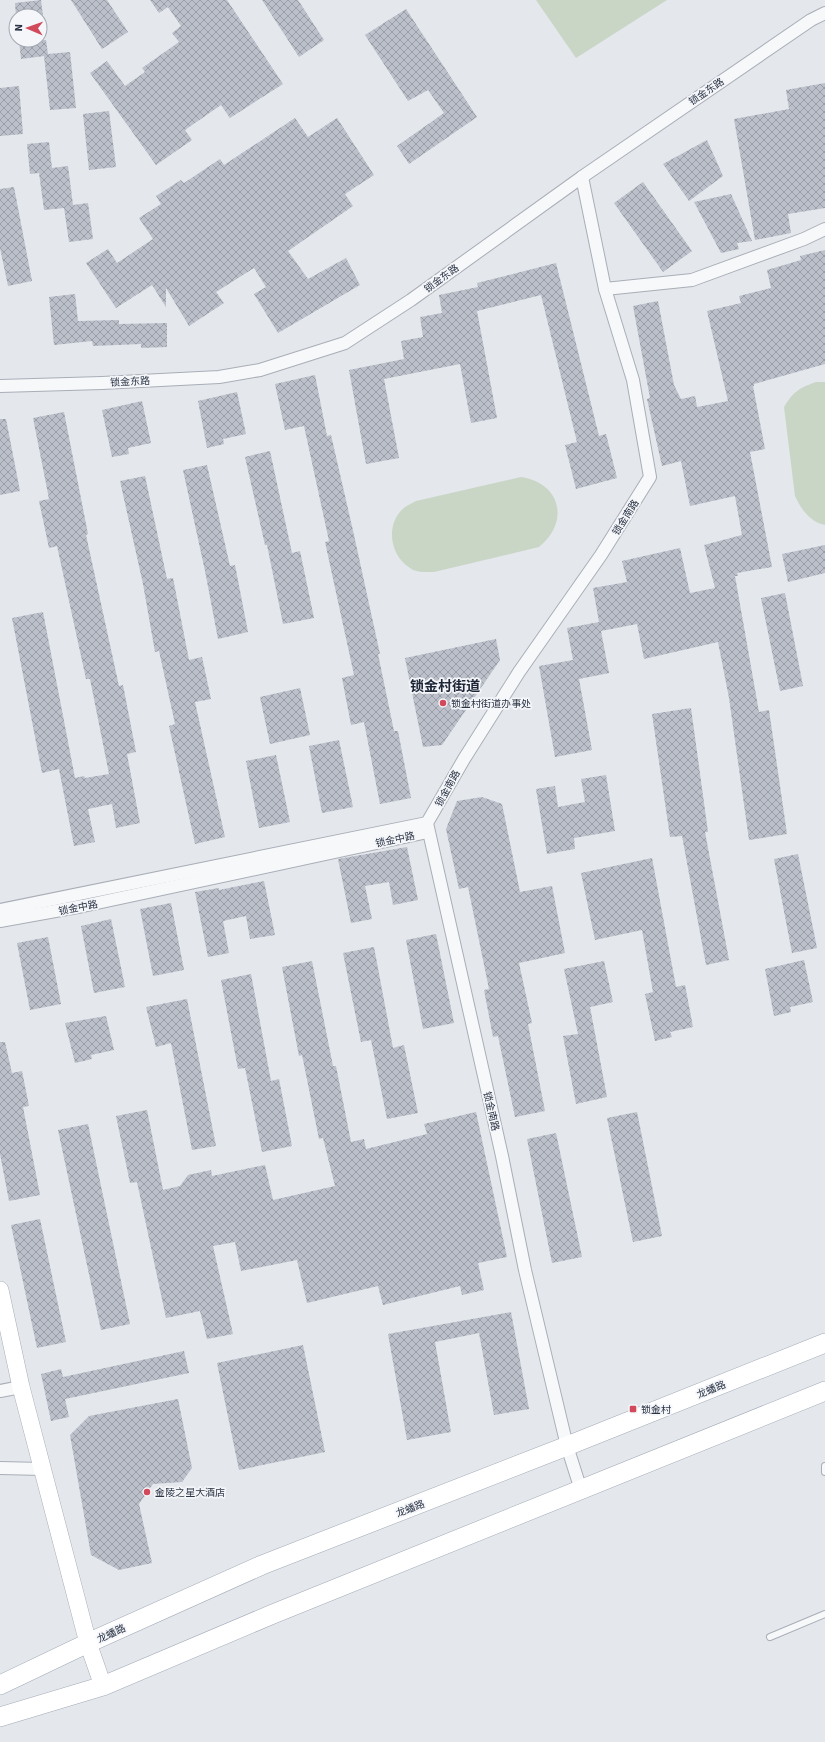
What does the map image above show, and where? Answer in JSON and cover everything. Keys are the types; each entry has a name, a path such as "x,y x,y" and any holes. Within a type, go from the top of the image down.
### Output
{"main road":[{"name":"龙蟠路","path":"0,1685 88,1643 262,1565 825,1343"},
{"path":"0,1717 103,1686 274,1614 825,1391"}],"street":[{"name":"锁金东路","path":"0,386 219,377 260,370 345,343 412,300 582,177 811,20 825,13"},
{"name":"锁金南路","path":"581,1490 567,1446 525,1270 502,1156 427,823 476,739 519,672 601,555 650,477 633,380 605,289 582,177"},
{"path":"605,289 692,280 804,240 825,229"},
{"name":"锁金中路","path":"0,910 427,823"},
{"name":"锁金中路","path":"0,921 83,906 423,833 427,823"},
{"path":"0,1290 21,1387 88,1643 103,1686"},
{"path":"0,1391 21,1387"},
{"path":"0,1468 43,1470"}],"lane":[{"path":"825,1466 825,1472"},
{"path":"770,1638 825,1614"}],"green space":[{"path":"536,0 667,0 576,58"},
{"path":"816,382 825,382 825,525 810,518 800,506 795,496 784,407 797,391"},
{"path":"521,477 535,481 545,487 552,495 557,505 555,526 549,537 539,547 434,572 413,570 403,562 398,555 392,539 392,530 394,521 405,507 416,501"}],"building":[{"path":"41,0 42,8 15,8 15,3"},
{"path":"71,0 107,0 128,32 102,49"},
{"path":"150,0 227,0 283,84 230,118 221,105 185,130 192,140 156,165 90,73 107,61 125,86 145,72 142,68 179,42 172,33 181,26 168,7 159,13"},
{"path":"262,0 298,0 324,40 299,57"},
{"path":"406,9 477,117 409,164 397,146 444,113 428,90 408,101 365,35"},
{"path":"20,48 47,48 48,54 70,52 76,108 50,110 44,56 21,59"},
{"path":"825,83 825,208 788,214 791,233 755,240 734,119 789,109 786,90"},
{"path":"19,86 23,134 0,136 0,88"},
{"path":"109,111 116,167 89,170 83,114"},
{"path":"295,118 308,137 337,118 374,175 345,194 353,206 288,251 308,279 346,258 360,285 278,333 254,294 266,287 254,268 216,292 224,303 189,326 166,288 166,307 152,285 116,308 86,263 108,249 117,263 153,239 139,218 161,204 156,196 181,180 184,183 220,159 224,165"},
{"path":"707,140 723,176 689,201 663,164"},
{"path":"49,142 52,168 68,166 73,205 88,203 93,239 69,242 64,208 44,210 39,173 30,174 27,144"},
{"path":"643,182 692,251 663,272 614,203"},
{"path":"14,187 32,281 8,286 0,248 0,189"},
{"path":"731,194 752,241 737,243 739,249 721,253 694,202"},
{"path":"825,250 825,364 754,384 753,386 765,449 750,452 772,567 737,573 738,576 735,576 759,712 769,710 787,834 749,840 729,698 718,642 644,659 637,624 601,631 609,673 579,679 592,750 555,757 539,666 573,660 567,628 599,622 593,588 627,582 622,561 680,548 690,593 715,588 704,545 742,535 735,496 690,506 681,461 662,466 647,399 650,398 633,306 658,301 674,385 681,399 695,396 697,407 728,401 707,311 741,303 739,296 771,288 767,270 801,260 800,256"},
{"path":"556,263 599,436 606,434 617,478 576,489 565,445 577,442 541,295 477,311 497,418 471,423 460,364 384,379 399,458 366,464 349,370 404,359 401,341 423,337 420,317 442,313 439,295 478,287 477,283"},
{"path":"75,294 78,321 119,320 119,324 167,323 167,347 141,348 141,344 93,346 92,341 54,345 49,297"},
{"path":"315,375 327,436 331,435 354,535 380,654 378,654 394,731 398,731 411,798 380,804 364,722 351,725 342,678 354,675 325,542 329,541 304,426 285,430 275,384"},
{"path":"237,392 246,434 223,439 224,444 207,448 198,401"},
{"path":"142,401 151,443 128,448 129,454 112,457 102,410"},
{"path":"64,412 88,534 86,535 119,686 123,685 136,752 127,754 140,823 116,828 112,804 88,809 95,842 74,846 59,769 42,773 12,618 43,612 75,778 109,774 90,679 86,679 57,546 49,548 39,501 49,499 33,418"},
{"path":"0,419 6,419 20,491 0,495"},
{"path":"270,451 292,553 300,551 314,618 283,624 267,545 265,545 245,457"},
{"path":"207,465 230,566 235,565 248,632 218,639 183,470"},
{"path":"145,476 167,579 173,578 189,660 202,657 211,699 195,702 225,837 195,844 169,726 175,724 159,651 155,652 143,584 120,481"},
{"path":"825,545 825,573 788,582 782,554"},
{"path":"785,593 803,686 780,691 761,598"},
{"name":"锁金村街道办事处","path":"496,639 500,660 442,745 423,747 405,658"},
{"path":"300,688 310,735 270,744 260,697"},
{"path":"691,708 708,832 705,832 729,960 706,965 682,836 670,837 652,714"},
{"path":"339,740 353,807 322,813 309,746"},
{"path":"276,755 290,822 259,828 246,761"},
{"path":"606,775 615,831 574,838 575,849 547,854 536,789 555,786 558,807 585,802 581,779"},
{"path":"482,797 502,804 520,892 552,886 565,953 519,963 532,1023 528,1024 545,1111 515,1117 498,1036 493,1037 484,990 489,989 468,887 459,889 446,829 457,801"},
{"path":"407,847 418,900 393,905 389,882 365,886 372,919 351,923 338,859"},
{"path":"798,854 817,948 792,953 774,859"},
{"path":"652,858 676,987 685,985 693,1027 670,1032 672,1037 655,1041 645,994 653,992 642,930 595,940 581,873"},
{"path":"264,881 275,935 250,939 246,916 223,921 229,953 208,957 195,892 219,888 219,890"},
{"path":"171,903 184,970 153,976 140,909"},
{"path":"111,919 125,987 94,993 81,926"},
{"path":"436,934 454,1023 423,1029 406,940"},
{"path":"48,937 61,1004 30,1010 17,943"},
{"path":"374,947 393,1048 404,1045 418,1113 387,1119 371,1040 361,1042 343,953"},
{"path":"804,960 813,1002 790,1007 791,1012 774,1016 765,969"},
{"path":"312,961 333,1066 336,1066 351,1142 364,1139 366,1149 427,1134 424,1124 476,1112 507,1257 478,1263 484,1290 462,1295 460,1286 383,1305 378,1286 307,1303 297,1260 241,1271 235,1242 213,1246 233,1334 207,1339 200,1311 166,1318 137,1182 130,1183 116,1116 147,1110 163,1190 180,1186 188,1175 211,1170 212,1176 265,1165 273,1200 335,1186 323,1138 319,1139 302,1055 299,1056 282,967"},
{"path":"604,961 613,1002 590,1007 607,1097 576,1104 563,1036 578,1034 564,969"},
{"path":"251,974 271,1081 279,1079 292,1146 262,1152 245,1068 238,1069 221,980"},
{"path":"187,999 216,1146 192,1150 171,1043 156,1047 146,1007"},
{"path":"106,1016 114,1050 91,1055 92,1059 75,1063 65,1023"},
{"path":"0,1042 5,1042 12,1073 22,1071 29,1106 23,1107 40,1195 9,1201 0,1154"},
{"path":"637,1112 662,1236 633,1242 607,1118"},
{"path":"88,1124 130,1324 101,1330 58,1130"},
{"path":"556,1133 582,1257 552,1263 527,1139"},
{"path":"40,1219 66,1342 37,1348 11,1225"},
{"path":"511,1312 529,1409 494,1415 479,1333 435,1342 451,1432 407,1440 388,1334"},
{"path":"303,1345 325,1452 239,1470 217,1363"},
{"path":"184,1351 189,1373 65,1399 69,1417 51,1421 41,1374 61,1369 63,1377"},
{"path":"178,1399 192,1468 182,1482 153,1484 139,1504 152,1563 119,1570 91,1555 70,1435 89,1416"}],"place":[{"name":"锁金村街道办事处","path":"443,703"},
{"name":"锁金村","path":"633,1409"},
{"name":"金陵之星大酒店","path":"147,1492"}],"district":[{"name":"锁金村街道","path":"445,686"}]}
